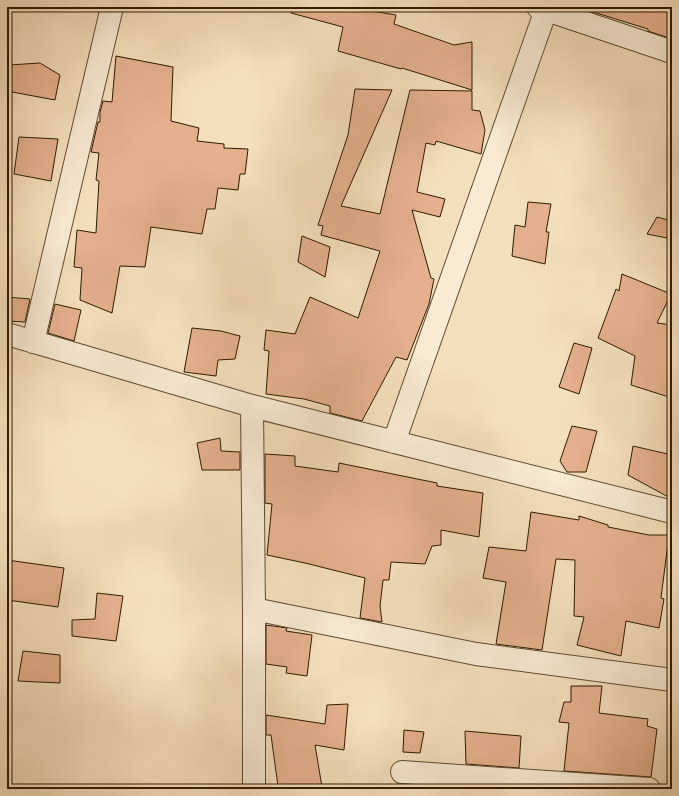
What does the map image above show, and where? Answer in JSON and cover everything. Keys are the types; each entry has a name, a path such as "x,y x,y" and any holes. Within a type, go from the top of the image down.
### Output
{"street":[{"path":"33,342 112,7"},
{"path":"394,442 544,8 672,52"},
{"path":"7,334 252,406 672,512"},
{"path":"252,406 254,789"},
{"path":"254,609 476,654 672,680"},
{"path":"402,772 649,789"}],"building":[{"path":"292,7 347,7 396,15 394,24 454,45 472,42 472,90 402,68 401,69 338,51 343,27 291,13"},
{"path":"590,7 672,7 672,39 648,31 648,29 590,11"},
{"path":"116,56 173,67 171,121 199,128 197,141 224,144 224,148 248,149 245,174 240,174 238,190 218,188 215,209 207,209 202,234 151,227 145,267 120,266 112,313 80,300 82,268 74,267 77,230 96,233 99,181 96,180 99,153 91,152 98,122 100,122 100,112 103,101 112,102"},
{"path":"40,63 60,75 55,100 7,91 7,75 9,65"},
{"path":"355,89 392,90 341,206 380,214 410,90 472,91 472,110 480,111 485,130 481,154 436,141 435,145 426,143 417,192 445,199 440,217 412,210 431,278 434,279 429,304 407,360 396,357 362,421 330,413 330,406 304,399 266,394 269,351 264,350 266,330 295,334 310,297 358,318 380,251 321,235 323,226 318,225 348,135"},
{"path":"19,137 58,139 51,181 14,174"},
{"path":"528,202 551,204 546,232 549,232 545,264 512,256 515,225 525,227"},
{"path":"657,217 672,221 672,239 647,234"},
{"path":"302,236 330,247 325,277 298,262"},
{"path":"622,274 671,294 657,323 672,325 672,398 631,385 635,356 598,338 616,289 619,291"},
{"path":"7,297 30,299 25,322 7,321"},
{"path":"55,304 81,310 74,341 48,333"},
{"path":"192,328 221,331 240,336 235,359 218,360 216,376 184,372"},
{"path":"574,343 592,348 579,394 559,387"},
{"path":"572,426 597,431 586,472 567,472 560,461"},
{"path":"220,438 221,451 240,452 240,470 202,470 197,443"},
{"path":"633,446 672,455 672,499 628,475"},
{"path":"265,454 295,456 295,466 338,472 339,463 437,483 437,486 483,493 479,537 441,530 441,545 432,546 425,564 391,562 389,580 383,580 380,606 382,622 360,618 365,578 267,555 272,504 265,503"},
{"path":"531,512 579,520 579,516 608,525 608,527 649,535 669,535 661,598 664,599 659,628 626,621 621,656 577,645 584,617 574,616 575,560 556,559 542,650 496,644 506,582 483,578 489,547 526,551"},
{"path":"7,560 64,568 58,607 7,600"},
{"path":"97,593 123,596 116,641 72,636 72,620 95,619"},
{"path":"266,625 287,628 286,631 312,635 307,676 286,673 287,667 266,664"},
{"path":"23,651 60,655 60,683 18,681"},
{"path":"571,686 602,686 599,713 648,719 647,726 657,729 651,777 564,771 569,723 559,722 564,702 571,702"},
{"path":"348,704 344,750 315,745 322,787 278,786 271,735 266,735 266,715 325,724 327,705"},
{"path":"404,730 424,732 420,753 403,752"},
{"path":"465,731 521,736 519,768 466,764"}]}
